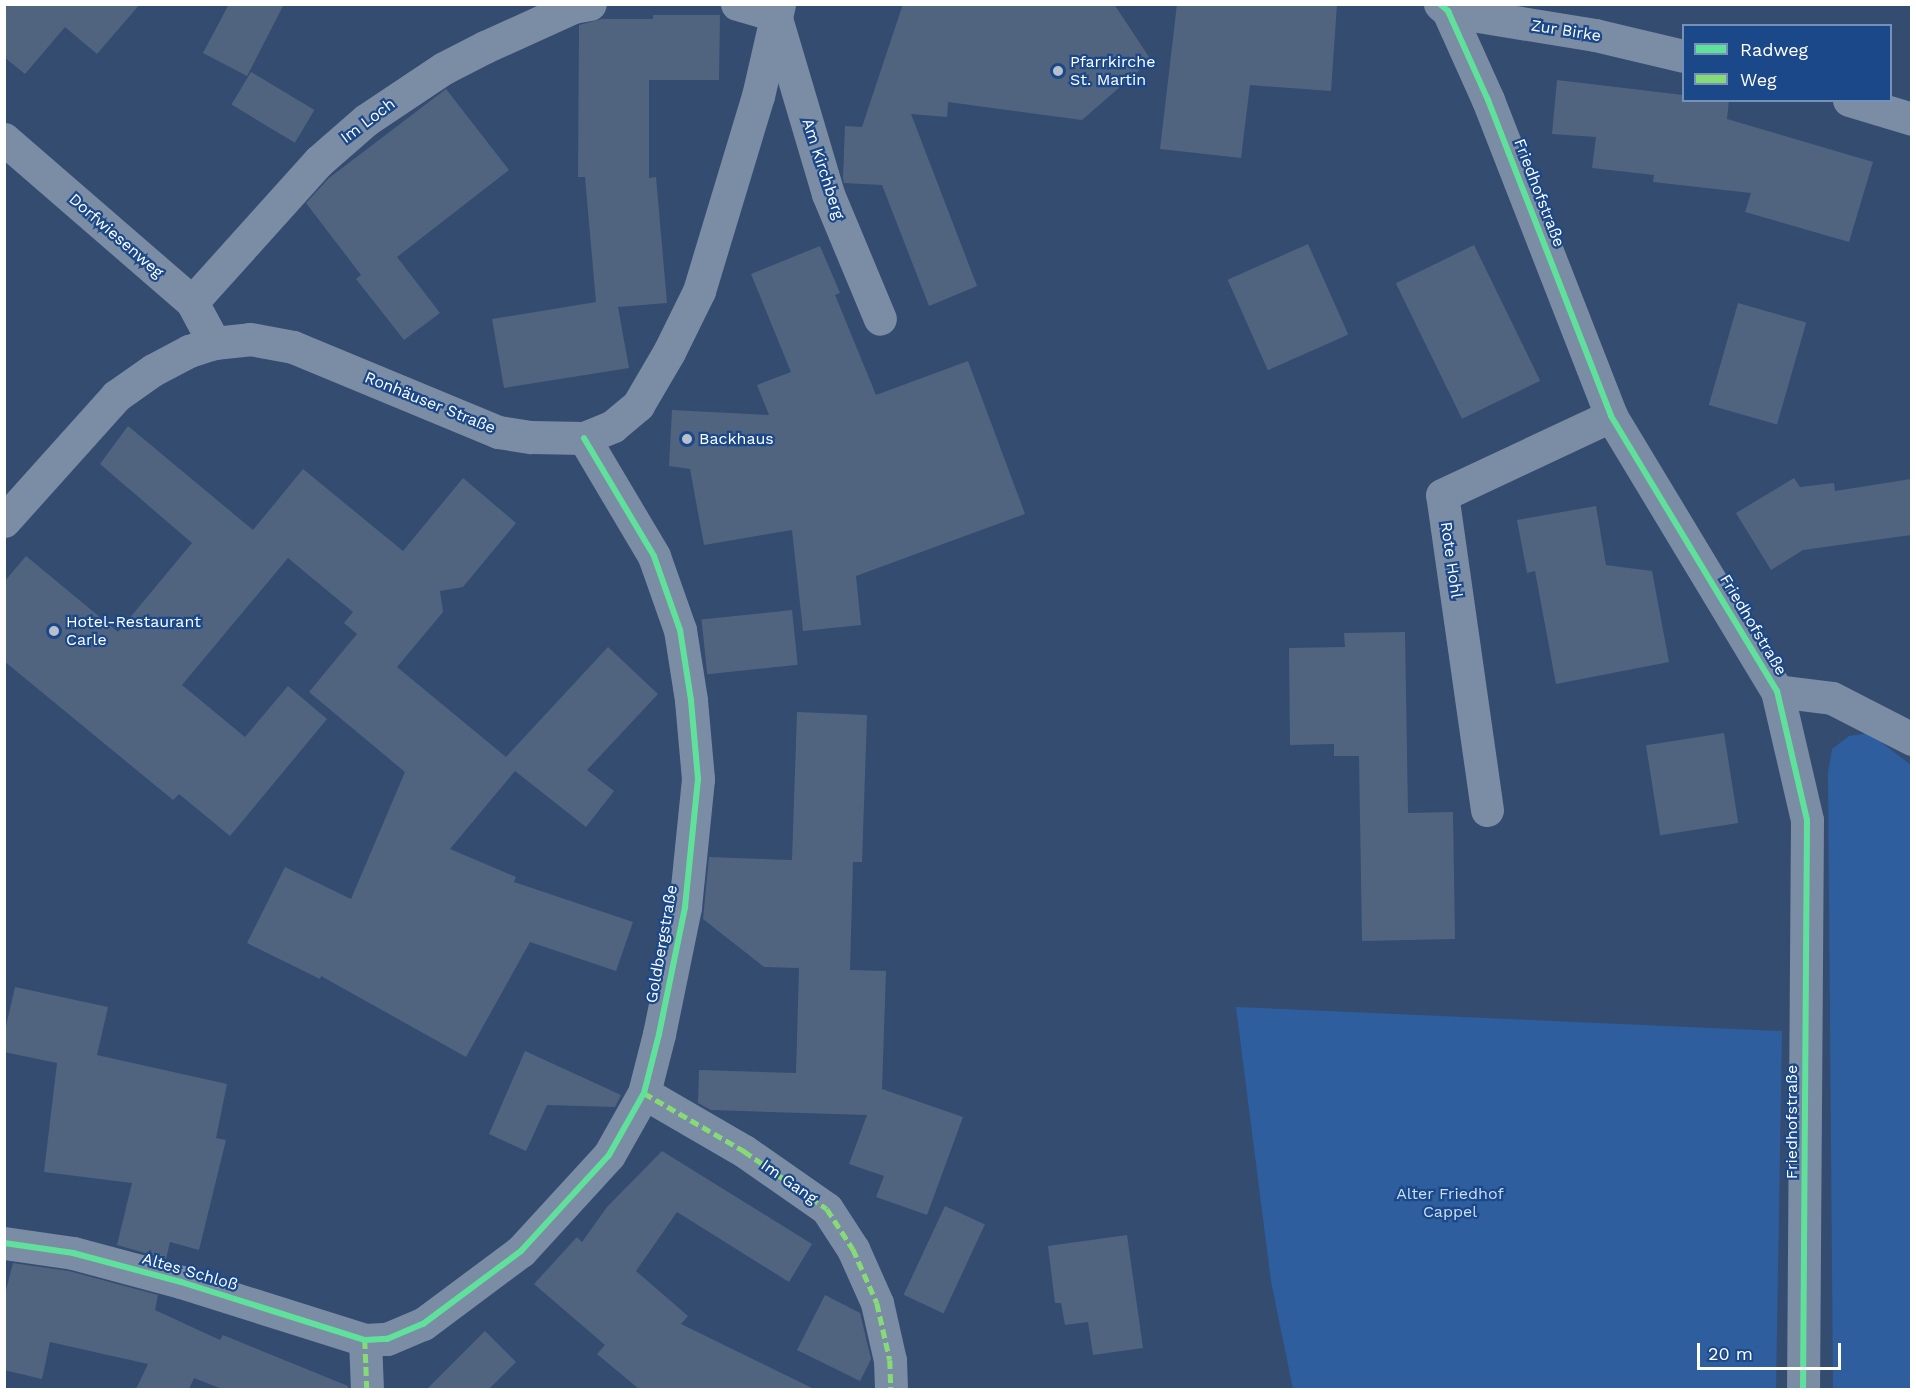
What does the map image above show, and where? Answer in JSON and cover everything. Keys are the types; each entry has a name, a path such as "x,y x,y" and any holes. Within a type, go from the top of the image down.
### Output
{"street":[{"name":"Im Loch","path":"192,302 319,161 366,120 444,68 573,6 590,4"},
{"path":"737,4 777,10"},
{"name":"Zur Birke","path":"1444,8 1595,35 1682,56"},
{"name":"Friedhofstraße","path":"1444,8 1488,100 1611,416 1777,691 1807,820 1803,1389"},
{"name":"Am Kirchberg","path":"777,10 828,194 880,319"},
{"name":"Ronhäuser Straße","path":"4,521 116,396 153,370 189,351 214,343 250,339 293,347 498,432 531,437 584,438 613,426 638,405 669,352 699,291 758,96 777,10"},
{"path":"1856,102 1911,119"},
{"name":"Dorfwiesenweg","path":"4,139 192,302 214,343"},
{"name":"Rote Hohl","path":"1487,810 1442,495 1611,416"},
{"name":"Goldbergstraße","path":"365,1340 387,1339 423,1324 520,1251 609,1155 644,1093 659,1034 685,907 698,779 691,700 680,630 654,556 584,438"},
{"path":"1777,691 1832,698 1911,739"},
{"name":"Im Gang","path":"644,1093 744,1151 827,1209 853,1249 877,1304 890,1360 891,1389"},
{"name":"Altes Schloß","path":"4,1243 73,1253 181,1282 365,1340"},
{"path":"365,1340 367,1389"}],"green space":[{"path":"1869,733 1911,765 1911,1389 1833,1389 1828,773 1832,749 1849,736"},
{"name":"Alter Friedhof Cappel","path":"1236,1007 1782,1031 1776,1389 1293,1389 1271,1281"}],"building":[{"path":"4,4 140,4 97,54 65,27 25,74 4,57"},
{"path":"229,4 284,4 247,76 203,53"},
{"path":"903,4 1114,4 1151,60 1082,120 948,102 947,117 911,114 977,286 929,306 882,185 844,183 843,178 845,126 862,127"},
{"path":"1177,4 1337,4 1331,91 1250,85 1241,158 1160,149"},
{"path":"653,15 720,15 719,80 649,80 649,178 656,177 667,303 618,307 629,368 504,388 492,319 596,302 585,177 578,177 579,25 602,19 653,19"},
{"path":"251,72 314,110 295,143 231,105"},
{"path":"1557,80 1682,95 1682,102 1729,102 1727,119 1873,162 1849,242 1745,212 1751,193 1653,182 1654,175 1592,168 1596,137 1552,134"},
{"path":"446,89 509,170 397,257 440,313 404,340 356,279 361,275 306,203 329,178"},
{"path":"1308,244 1348,334 1268,370 1228,280"},
{"path":"1474,245 1540,381 1462,419 1396,283"},
{"path":"820,246 840,293 835,295 876,395 968,361 1025,514 856,576 861,625 803,631 792,530 704,545 690,469 669,466 672,410 769,415 757,385 791,372 751,274"},
{"path":"1738,303 1806,323 1777,424 1709,405"},
{"path":"128,426 253,530 303,469 403,551 463,478 516,523 463,587 440,591 443,612 397,667 506,757 608,647 658,694 587,770 614,791 586,827 515,771 450,849 516,877 514,882 633,922 616,971 530,942 466,1057 321,976 320,979 247,943 285,867 351,899 405,772 309,692 357,634 344,623 353,612 288,558 182,685 245,737 288,686 327,719 230,836 179,794 173,800 4,661 4,582 26,556 118,632 192,543 100,464"},
{"path":"1794,478 1800,487 1834,483 1835,491 1911,479 1911,535 1803,550 1771,570 1736,513"},
{"path":"1596,506 1606,565 1652,571 1669,662 1556,684 1535,571 1527,573 1517,520"},
{"path":"792,610 798,665 707,674 701,620"},
{"path":"1405,632 1408,813 1453,812 1455,939 1362,941 1359,756 1334,756 1334,744 1290,745 1289,648 1345,647 1344,633"},
{"path":"797,712 867,715 862,862 853,862 850,970 886,971 882,1089 963,1117 927,1215 876,1197 884,1176 849,1164 867,1115 711,1110 698,1103 699,1070 796,1073 799,968 764,967 703,919 709,857 792,860"},
{"path":"1724,733 1738,823 1660,835 1646,745"},
{"path":"15,987 108,1007 97,1055 227,1084 216,1138 226,1140 199,1250 170,1242 166,1259 117,1245 132,1183 44,1172 57,1063 4,1052 4,1035"},
{"path":"525,1051 621,1095 615,1107 547,1105 526,1151 489,1134"},
{"path":"662,1151 812,1244 789,1282 677,1212 636,1271 688,1316 681,1324 814,1389 639,1389 597,1354 605,1345 534,1284 577,1237 582,1242 607,1207"},
{"path":"945,1206 985,1225 943,1313 904,1295"},
{"path":"1127,1235 1143,1348 1093,1355 1088,1322 1065,1325 1061,1303 1055,1303 1048,1246"},
{"path":"13,1263 69,1271 158,1295 155,1310 220,1340 223,1335 348,1386 348,1389 222,1389 194,1378 189,1389 136,1389 148,1364 50,1342 42,1379 4,1370 4,1298"},
{"path":"825,1295 860,1313 871,1359 860,1381 797,1350"},
{"path":"485,1331 516,1362 489,1389 427,1389"}],"marked path":[{"path":"644,1093 744,1151 827,1209 853,1249 877,1303 890,1360 891,1390"},
{"path":"365,1340 367,1390"}],"cycle path":[{"path":"1440,4 1448,11 1488,100 1611,416 1777,691 1807,820 1803,1390"},
{"path":"4,1243 73,1253 181,1282 365,1340 387,1339 423,1324 521,1251 609,1155 644,1093 659,1034 685,907 698,779 691,700 680,630 654,556 584,438"}],"place":[{"name":"Pfarrkirche St. Martin","path":"1058,71"},
{"name":"Backhaus","path":"687,439"},
{"name":"Hotel-Restaurant Carle","path":"54,631"}]}
